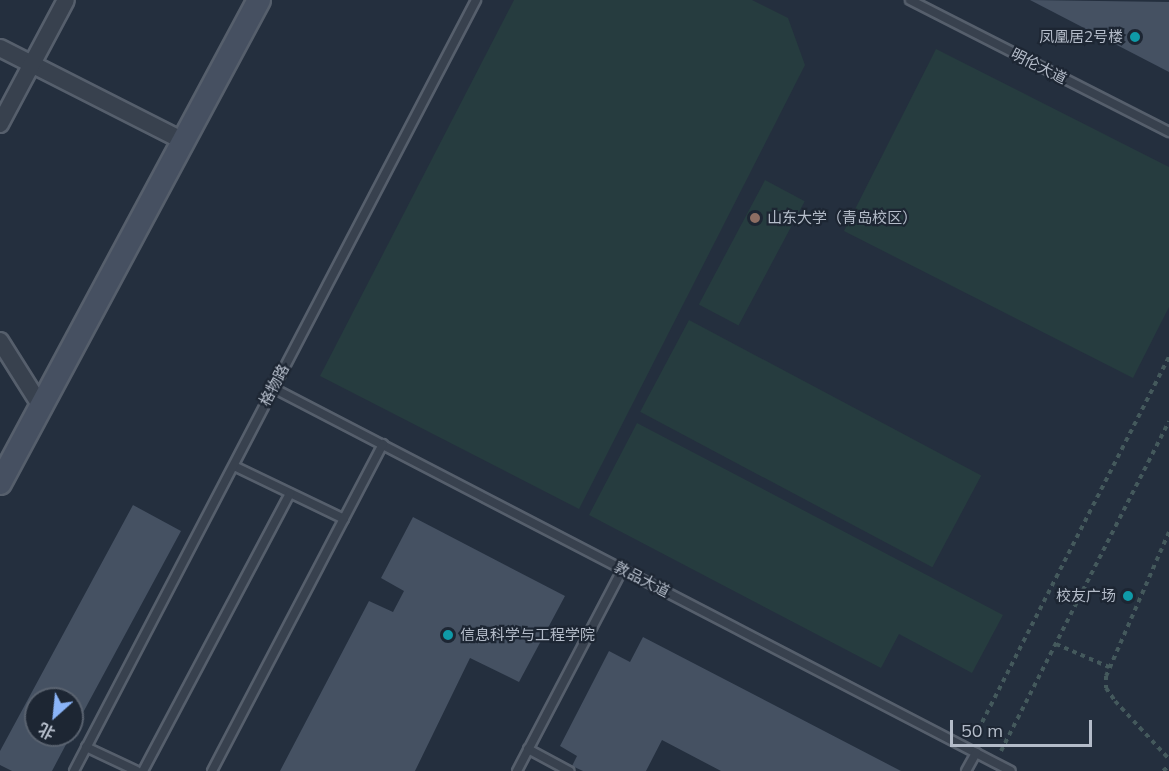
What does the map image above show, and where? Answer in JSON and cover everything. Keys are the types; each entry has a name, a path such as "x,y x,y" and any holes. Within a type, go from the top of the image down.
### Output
{"main road":[{"path":"0,483 259,0"}],"street":[{"path":"0,124 66,0"},
{"path":"0,48 183,141"},
{"path":"0,341 41,406"}],"lane":[{"name":"格物路","path":"74,771 476,0"},
{"name":"明伦大道","path":"910,0 1169,132"},
{"name":"敦品大道","path":"273,388 1011,771"},
{"path":"212,771 383,444"},
{"path":"234,466 344,519"},
{"path":"143,771 290,493"},
{"path":"517,771 623,568"},
{"path":"86,747 137,771"},
{"path":"528,749 569,771"},
{"path":"966,771 972,751"}],"path":[{"path":"972,751 1169,357"},
{"path":"995,762 1169,421"},
{"path":"1169,532 1109,667 1106,688 1169,759"},
{"path":"1056,644 1109,667"},
{"path":"1163,771 1169,766"}],"green space":[{"path":"514,0 752,0 788,18 805,65 579,509 320,376"},
{"path":"936,49 1169,167 1169,307 1133,378 844,231"},
{"path":"765,180 805,201 739,326 699,304"},
{"path":"689,320 981,475 932,567 640,412"},
{"path":"637,423 1003,615 972,673 899,634 881,668 589,515"}],"building":[{"name":"凤凰居2号楼","path":"1030,0 1169,2 1169,72"},
{"path":"133,505 181,531 84,711 84,687 35,687"},
{"name":"信息科学与工程学院","path":"413,517 565,596 519,682 470,658 415,771 280,771 369,601 393,612 404,591 381,578"},
{"path":"643,637 901,771 721,771 662,740 646,771 583,771 572,766 577,756 560,746 609,651 630,662"},
{"path":"24,707 24,747 65,747 52,771 12,771 0,765 0,751"}],"place":[{"name":"凤凰居2号楼","path":"1135,37"},
{"name":"山东大学（青岛校区）","path":"755,218"},
{"name":"校友广场","path":"1128,596"},
{"name":"信息科学与工程学院","path":"448,635"}]}
